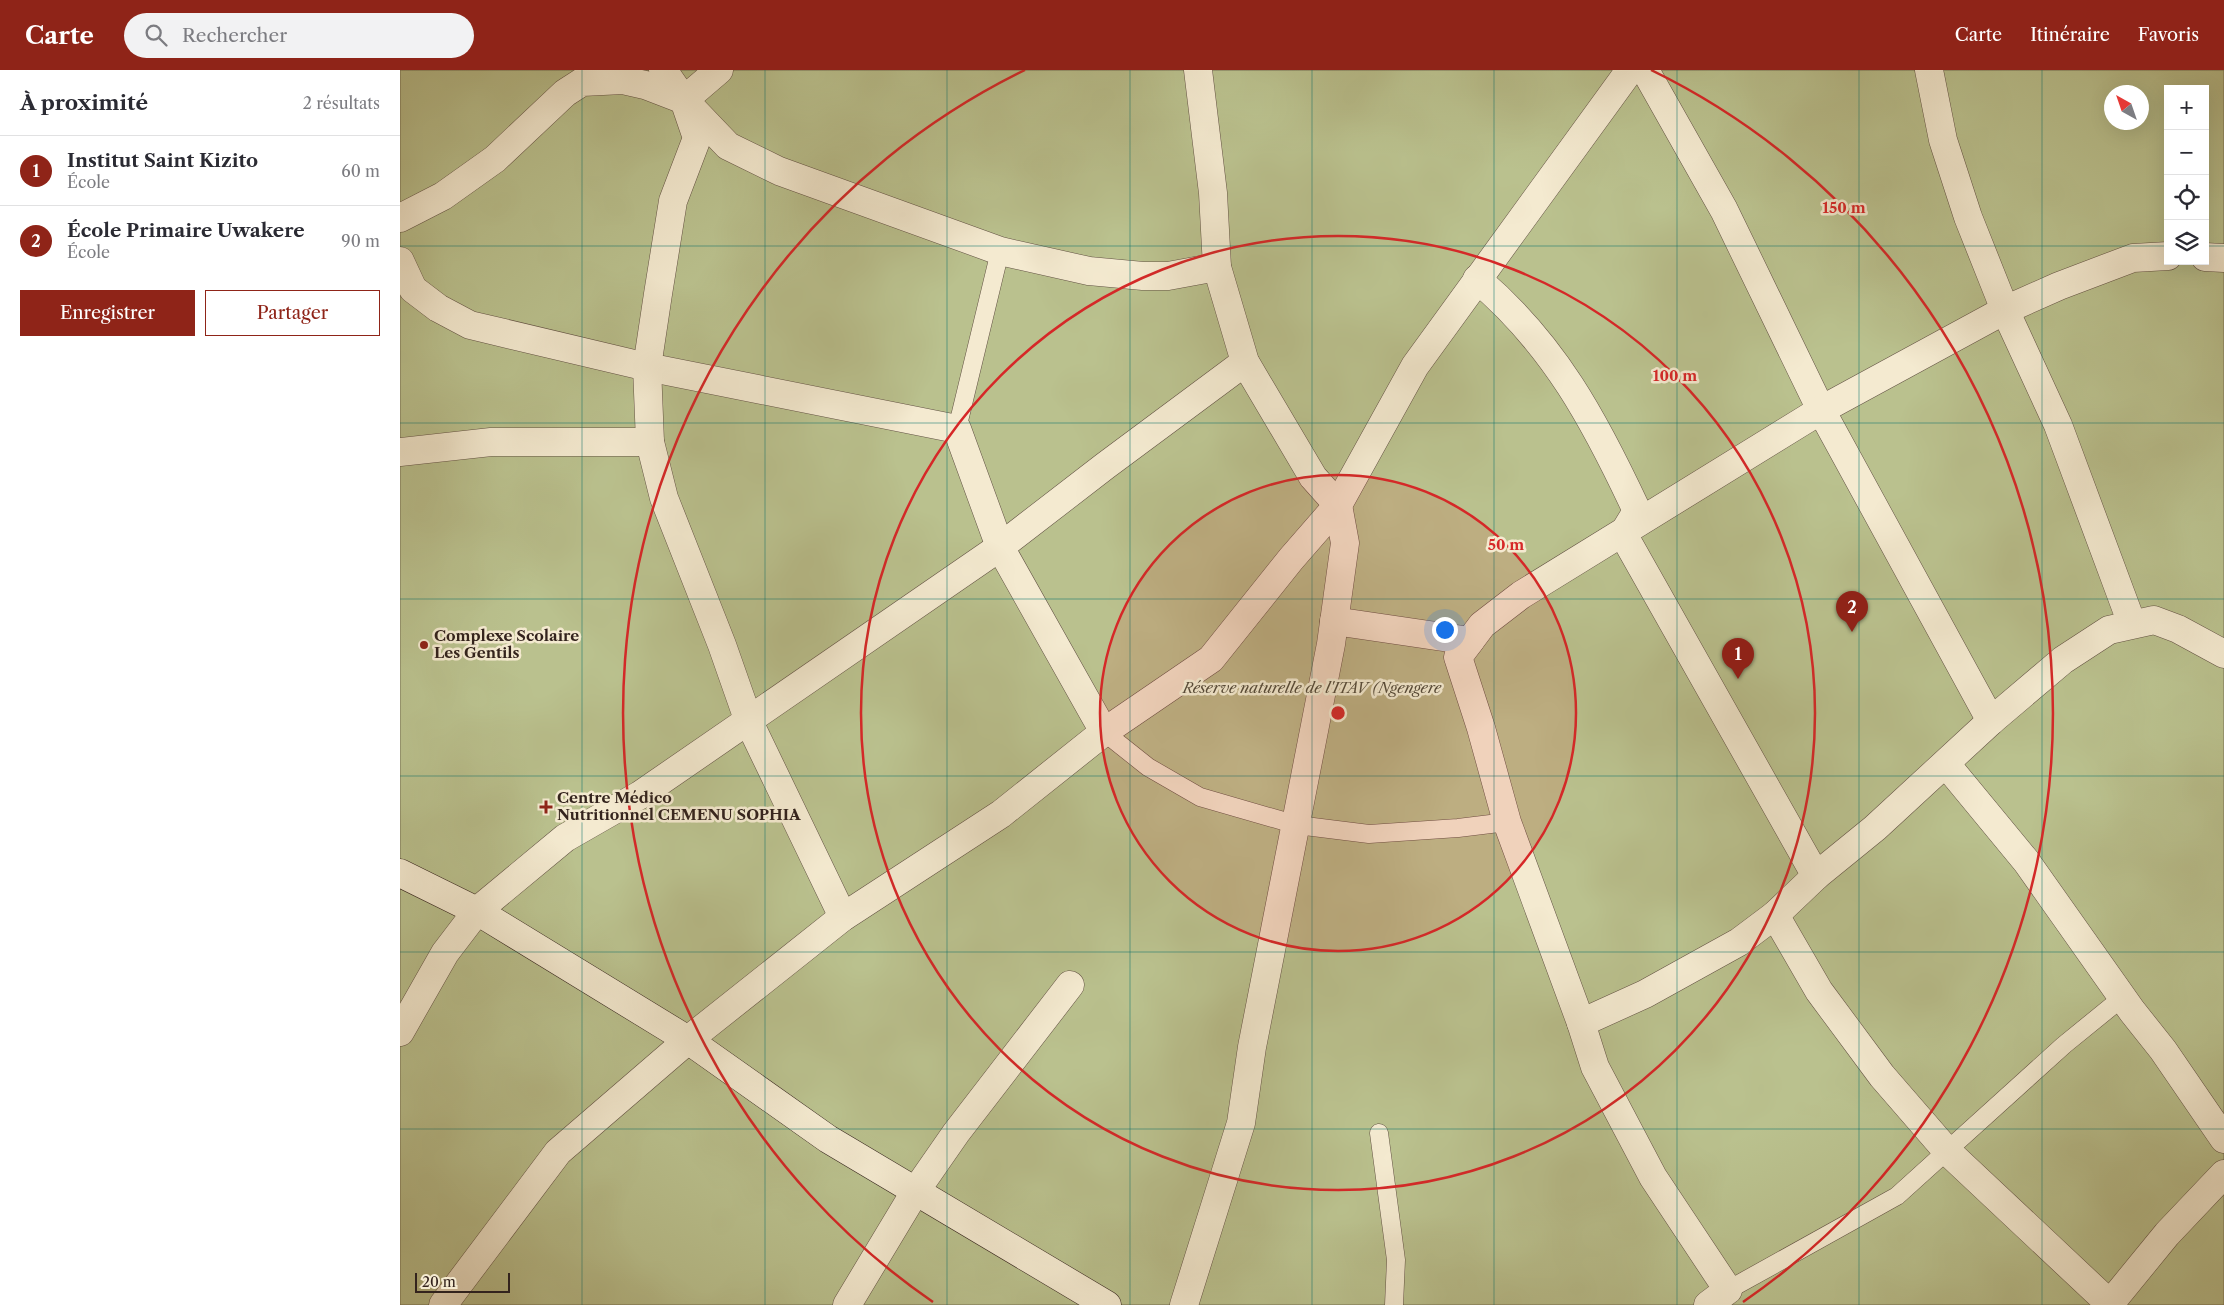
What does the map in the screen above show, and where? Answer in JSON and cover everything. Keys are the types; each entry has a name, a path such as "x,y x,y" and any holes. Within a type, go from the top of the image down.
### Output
{"street":[{"path":"663,70 684,100 728,146 779,171 1000,251 1089,271 1143,276 1168,276 1217,267"},
{"path":"684,100 719,70"},
{"path":"1184,1305 1241,1123 1252,1047 1297,825 1334,621 1345,543 1338,505 1313,477 1245,362 1217,267 1213,193 1198,70"},
{"path":"443,1305 558,1152 688,1040 843,917 1001,814 1104,732 1211,660 1291,559 1338,505 1415,366 1630,70"},
{"path":"1645,70 1724,210 1821,410 1991,720"},
{"path":"1929,70 1943,140 1968,217 2005,310 2058,425 2132,624"},
{"path":"400,218 443,196 495,160 565,92 582,82 623,80 645,85 684,100"},
{"path":"684,100 697,138 673,201 647,367 650,442 664,498 722,645 749,722 843,917"},
{"path":"1718,1297 1594,1067 1581,1023 1507,822 1481,728 1458,657 1482,625 1522,595 1821,410 2005,310 2059,286 2133,258 2164,256"},
{"path":"400,261 413,289 438,308 470,325 647,367 958,430 1000,548 1104,732"},
{"path":"1476,280 1507,305 1560,370 1602,437 1637,511 1623,534"},
{"path":"400,1032 445,954 477,911 565,838 640,794 749,722 1000,548 1105,466 1245,362"},
{"path":"400,452 491,442 650,442"},
{"path":"1623,534 1816,876"},
{"path":"1581,1023 1646,994 1739,942 1775,915 1816,876 1875,828 1946,764 1991,720 2063,660 2109,630 2154,620 2178,629 2224,654"},
{"path":"1334,621 1470,641"},
{"path":"1946,764 2026,861 2163,1050 2224,1139"},
{"path":"400,873 477,911 688,1040 828,1139 1107,1305"},
{"path":"1775,915 1819,991 1882,1076 1947,1151 2110,1305 2167,1234 2224,1174"},
{"path":"847,1305 915,1192 956,1133 1070,985"}],"lane":[{"path":"958,430 1000,251"},
{"path":"1104,732 1148,767 1200,797 1297,825 1369,834 1458,828 1507,822"},
{"path":"1718,1297 1897,1196 2064,1045 2123,997"},
{"path":"1379,1133 1396,1260 1394,1305"}],"green space":[{"name":"Réserve naturelle de l'ITAV (Ngengere","path":"400,70 2224,70 2224,1305 400,1305"}],"place":[{"name":"École Primaire Uwakere","path":"1852,632"},
{"name":"Complexe Scolaire Les Gentils","path":"424,645"},
{"name":"Institut Saint Kizito","path":"1738,679"},
{"name":"Centre Médico Nutritionnel CEMENU SOPHIA","path":"546,807"}]}
